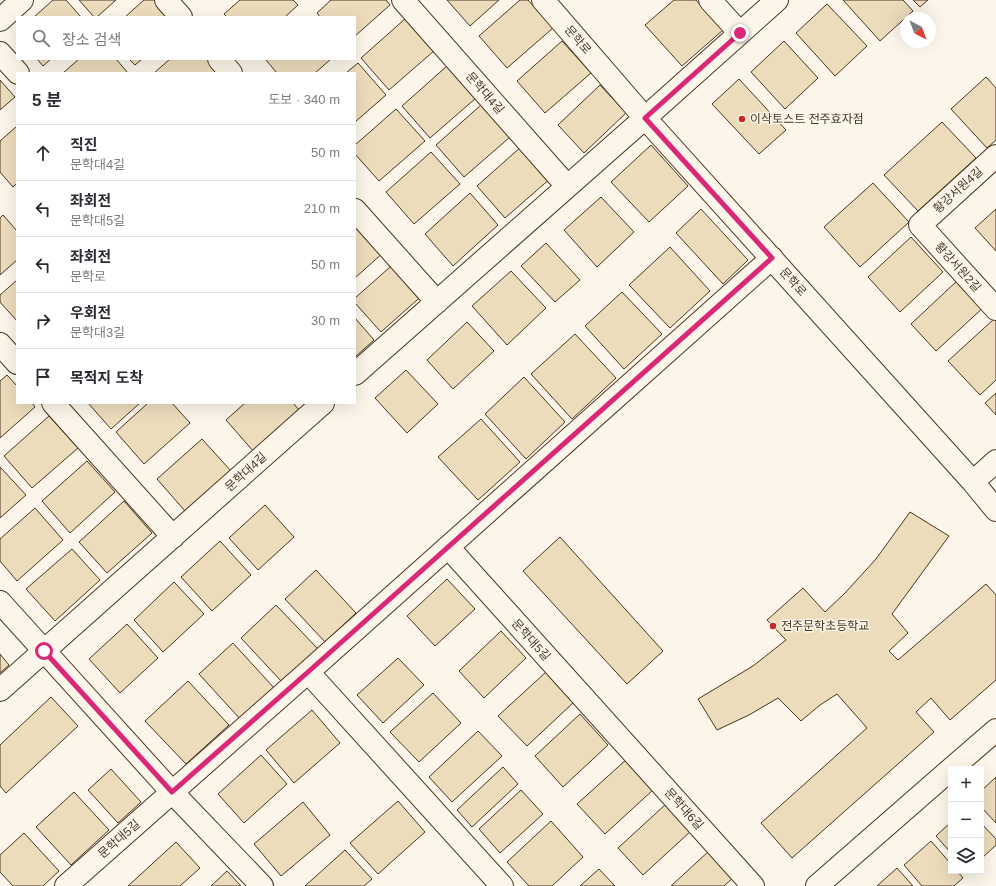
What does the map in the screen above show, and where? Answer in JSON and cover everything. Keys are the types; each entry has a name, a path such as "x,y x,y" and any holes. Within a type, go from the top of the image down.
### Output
{"street":[{"path":"0,20 22,0"},
{"path":"166,0 180,16"},
{"name":"문학대4길","path":"403,0 567,186"},
{"name":"문학로","path":"543,0 645,118 973,482 996,510"},
{"path":"710,0 740,33"},
{"path":"356,373 777,0"},
{"path":"0,54 17,72"},
{"path":"220,60 230,72"},
{"name":"황강서원4길","path":"920,225 996,156"},
{"path":"356,211 437,302"},
{"name":"황강서원2길","path":"920,225 996,309"},
{"name":"문학대5길","path":"66,886 772,258"},
{"path":"0,344 16,362"},
{"path":"54,404 173,537"},
{"name":"문학대4길","path":"0,690 173,537 319,404"},
{"path":"973,482 996,461"},
{"name":"문학대5길","path":"448,547 614,732"},
{"path":"0,602 172,792 262,886"},
{"path":"308,672 502,886"},
{"path":"954,766 996,730"},
{"name":"문학대6길","path":"614,732 753,886"},
{"path":"818,886 948,772"}],"building":[{"path":"53,0 66,0 80,16 35,16"},
{"path":"79,0 116,0 98,16 93,16"},
{"path":"144,0 158,0 172,16 126,16"},
{"path":"240,0 293,0 298,5 286,16 226,16 224,14"},
{"path":"331,0 386,0 390,5 356,35 356,16 319,16 317,13"},
{"path":"447,0 499,0 470,26"},
{"path":"520,0 528,0 553,28 507,68 479,36"},
{"path":"674,0 696,0 723,30 682,66 645,25"},
{"path":"843,0 903,0 913,11 900,12 900,23 880,41"},
{"path":"913,0 928,0 920,7"},
{"path":"827,4 867,46 835,76 796,33"},
{"path":"406,18 435,50 389,90 361,58"},
{"path":"562,41 591,73 545,113 517,81"},
{"path":"784,41 818,78 785,109 751,72"},
{"path":"38,60 50,60 43,66"},
{"path":"78,60 117,60 127,72 64,72"},
{"path":"130,60 141,60 135,65"},
{"path":"169,60 214,60 218,72 155,72"},
{"path":"266,60 330,60 316,72 276,72"},
{"path":"358,63 386,95 356,121 356,72 347,72"},
{"path":"447,66 476,98 430,138 402,106"},
{"path":"986,77 996,88 996,140 987,148 951,109"},
{"path":"739,79 786,130 759,154 712,104"},
{"path":"0,80 15,97 0,110"},
{"path":"600,85 626,113 584,153 558,125"},
{"path":"481,105 510,137 464,177 436,145"},
{"path":"396,109 425,141 379,181 356,155 356,144"},
{"path":"942,122 976,158 918,211 884,175"},
{"path":"16,127 16,184 13,187 0,172 0,141"},
{"path":"651,145 688,186 649,222 611,182"},
{"path":"522,146 551,178 505,218 477,186"},
{"path":"431,152 460,184 414,224 386,192"},
{"path":"873,183 909,222 860,267 824,227"},
{"path":"470,193 498,225 453,266 425,234"},
{"path":"601,197 634,232 597,267 564,230"},
{"path":"701,209 748,260 723,284 676,233"},
{"path":"996,209 996,251 975,228"},
{"path":"3,215 16,230 16,261 0,275 0,218"},
{"path":"356,222 385,251 356,277"},
{"path":"911,237 943,272 900,312 868,277"},
{"path":"546,243 580,280 555,302 521,266"},
{"path":"670,247 710,291 670,328 629,285"},
{"path":"398,260 426,292 381,332 356,304 356,297"},
{"path":"511,271 546,308 507,345 472,306"},
{"path":"959,279 985,306 936,351 911,324"},
{"path":"16,281 16,320 0,302 0,295"},
{"path":"622,292 662,334 624,369 585,326"},
{"path":"356,319 374,340 356,356"},
{"path":"994,319 996,321 996,380 980,395 948,361"},
{"path":"467,322 494,351 453,389 427,360"},
{"path":"575,334 616,378 572,419 531,374"},
{"path":"406,370 438,404 407,433 375,398"},
{"path":"7,375 16,385 16,404 33,404 35,407 0,438 0,381"},
{"path":"524,377 565,422 526,459 485,414"},
{"path":"996,393 996,415 985,403"},
{"path":"89,404 139,404 111,429"},
{"path":"147,404 173,404 190,423 144,464 116,432"},
{"path":"244,404 294,404 300,411 254,452 226,420"},
{"path":"49,416 78,448 32,488 4,456"},
{"path":"481,419 520,462 478,500 438,457"},
{"path":"202,439 231,471 185,511 157,479"},
{"path":"87,461 115,492 70,533 42,501"},
{"path":"0,467 26,495 0,518"},
{"path":"124,501 152,533 107,573 79,542"},
{"path":"265,505 294,537 258,570 229,538"},
{"path":"35,508 63,540 17,581 0,561 0,539"},
{"path":"910,512 949,536 892,614 908,633 889,651 898,660 986,584 996,595 996,680 950,720 931,698 916,712 934,732 792,858 761,823 867,728 837,694 820,705 801,721 778,698 749,715 717,730 698,699 753,666 786,640 767,620 803,588 825,612 845,593 876,559"},
{"path":"560,537 663,651 627,684 523,571"},
{"path":"220,541 251,575 212,611 181,577"},
{"path":"72,549 100,580 55,621 26,589"},
{"path":"316,570 356,613 325,642 285,599"},
{"path":"447,579 475,609 435,646 407,616"},
{"path":"174,582 204,614 163,652 134,620"},
{"path":"276,605 318,649 282,682 241,638"},
{"path":"127,624 158,658 120,693 89,659"},
{"path":"501,631 526,658 484,698 459,671"},
{"path":"233,643 275,689 241,720 199,674"},
{"path":"0,654 9,665 0,673"},
{"path":"398,658 424,685 383,723 357,695"},
{"path":"546,672 574,702 527,746 498,716"},
{"path":"188,681 229,725 186,764 145,721"},
{"path":"433,693 461,723 419,762 390,732"},
{"path":"51,697 78,726 6,793 0,786 0,745"},
{"path":"312,710 340,743 294,783 266,750"},
{"path":"580,714 608,745 563,787 535,756"},
{"path":"478,731 502,756 452,802 429,777"},
{"path":"261,755 287,784 244,823 218,794"},
{"path":"627,759 654,789 605,834 577,804"},
{"path":"503,767 518,784 472,827 457,810"},
{"path":"111,769 141,802 118,823 88,790"},
{"path":"996,777 996,823 984,810 984,788"},
{"path":"521,790 543,814 500,853 479,829"},
{"path":"74,792 109,830 71,865 36,827"},
{"path":"398,801 425,832 378,874 350,843"},
{"path":"303,802 330,835 281,876 254,844"},
{"path":"666,804 691,831 643,875 618,848"},
{"path":"551,821 583,857 552,886 529,886 507,862"},
{"path":"948,825 948,850 936,836"},
{"path":"984,826 996,839 996,845 984,856"},
{"path":"24,833 59,871 43,886 13,886 0,872 0,855"},
{"path":"931,841 948,861 948,874 960,874 963,878 954,886 922,886 904,865"},
{"path":"176,842 200,868 180,886 128,886"},
{"path":"345,850 372,879 364,886 305,886"},
{"path":"710,850 734,877 724,886 671,886"},
{"path":"897,868 913,886 877,886"},
{"path":"599,869 615,886 580,886"},
{"path":"227,871 241,886 211,886"}],"place":[{"name":"이삭토스트 전주효자점","path":"742,119"},
{"name":"전주문학초등학교","path":"773,626"}],"route":[{"path":"44,651 172,792 308,672 772,258 645,118 740,33"}]}
